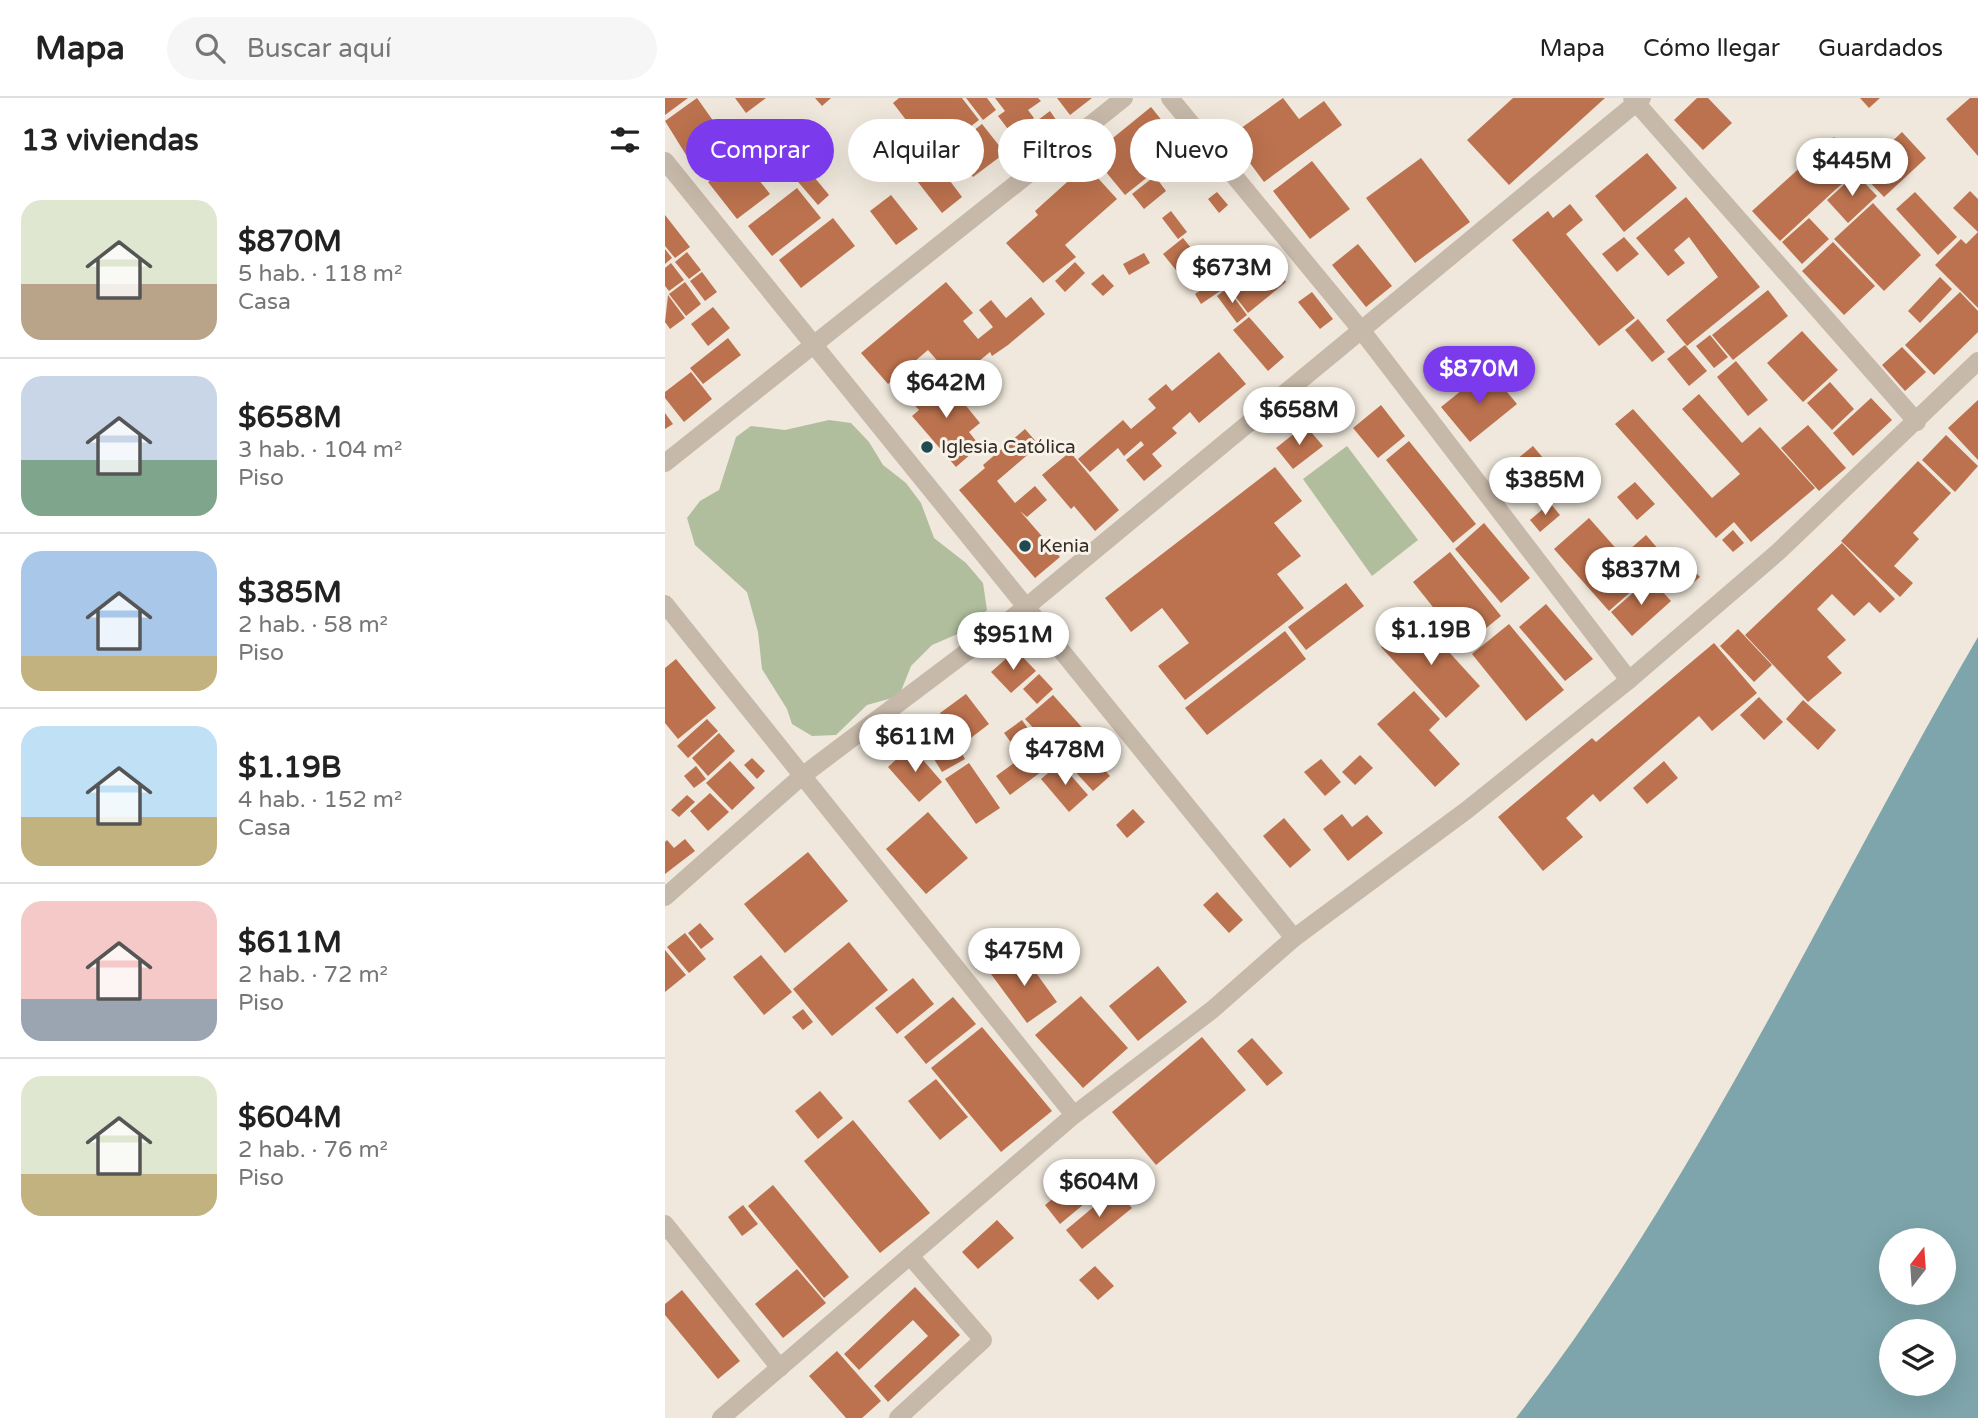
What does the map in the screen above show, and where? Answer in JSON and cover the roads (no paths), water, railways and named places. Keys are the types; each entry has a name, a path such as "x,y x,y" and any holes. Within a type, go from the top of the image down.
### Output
{"street":[{"path":"665,463 1124,98"},
{"path":"1170,98 1362,331 1629,680"},
{"path":"665,897 802,776 1025,608 1362,331 1637,100 1917,422"},
{"path":"665,161 1294,939"},
{"path":"721,1418 1074,1115 1212,1010 1294,939 1467,810 1629,680 1778,552 1978,361"},
{"path":"665,604 1074,1115"},
{"path":"665,1224 780,1368"},
{"path":"898,1418 983,1339 910,1256"}],"water":[{"path":"1978,637 1978,1418 1516,1418 1583,1326 1645,1231 1760,1035"}],"place":[{"name":"Iglesia Católica","path":"927,447"},
{"name":"Kenia","path":"1025,546"}]}
